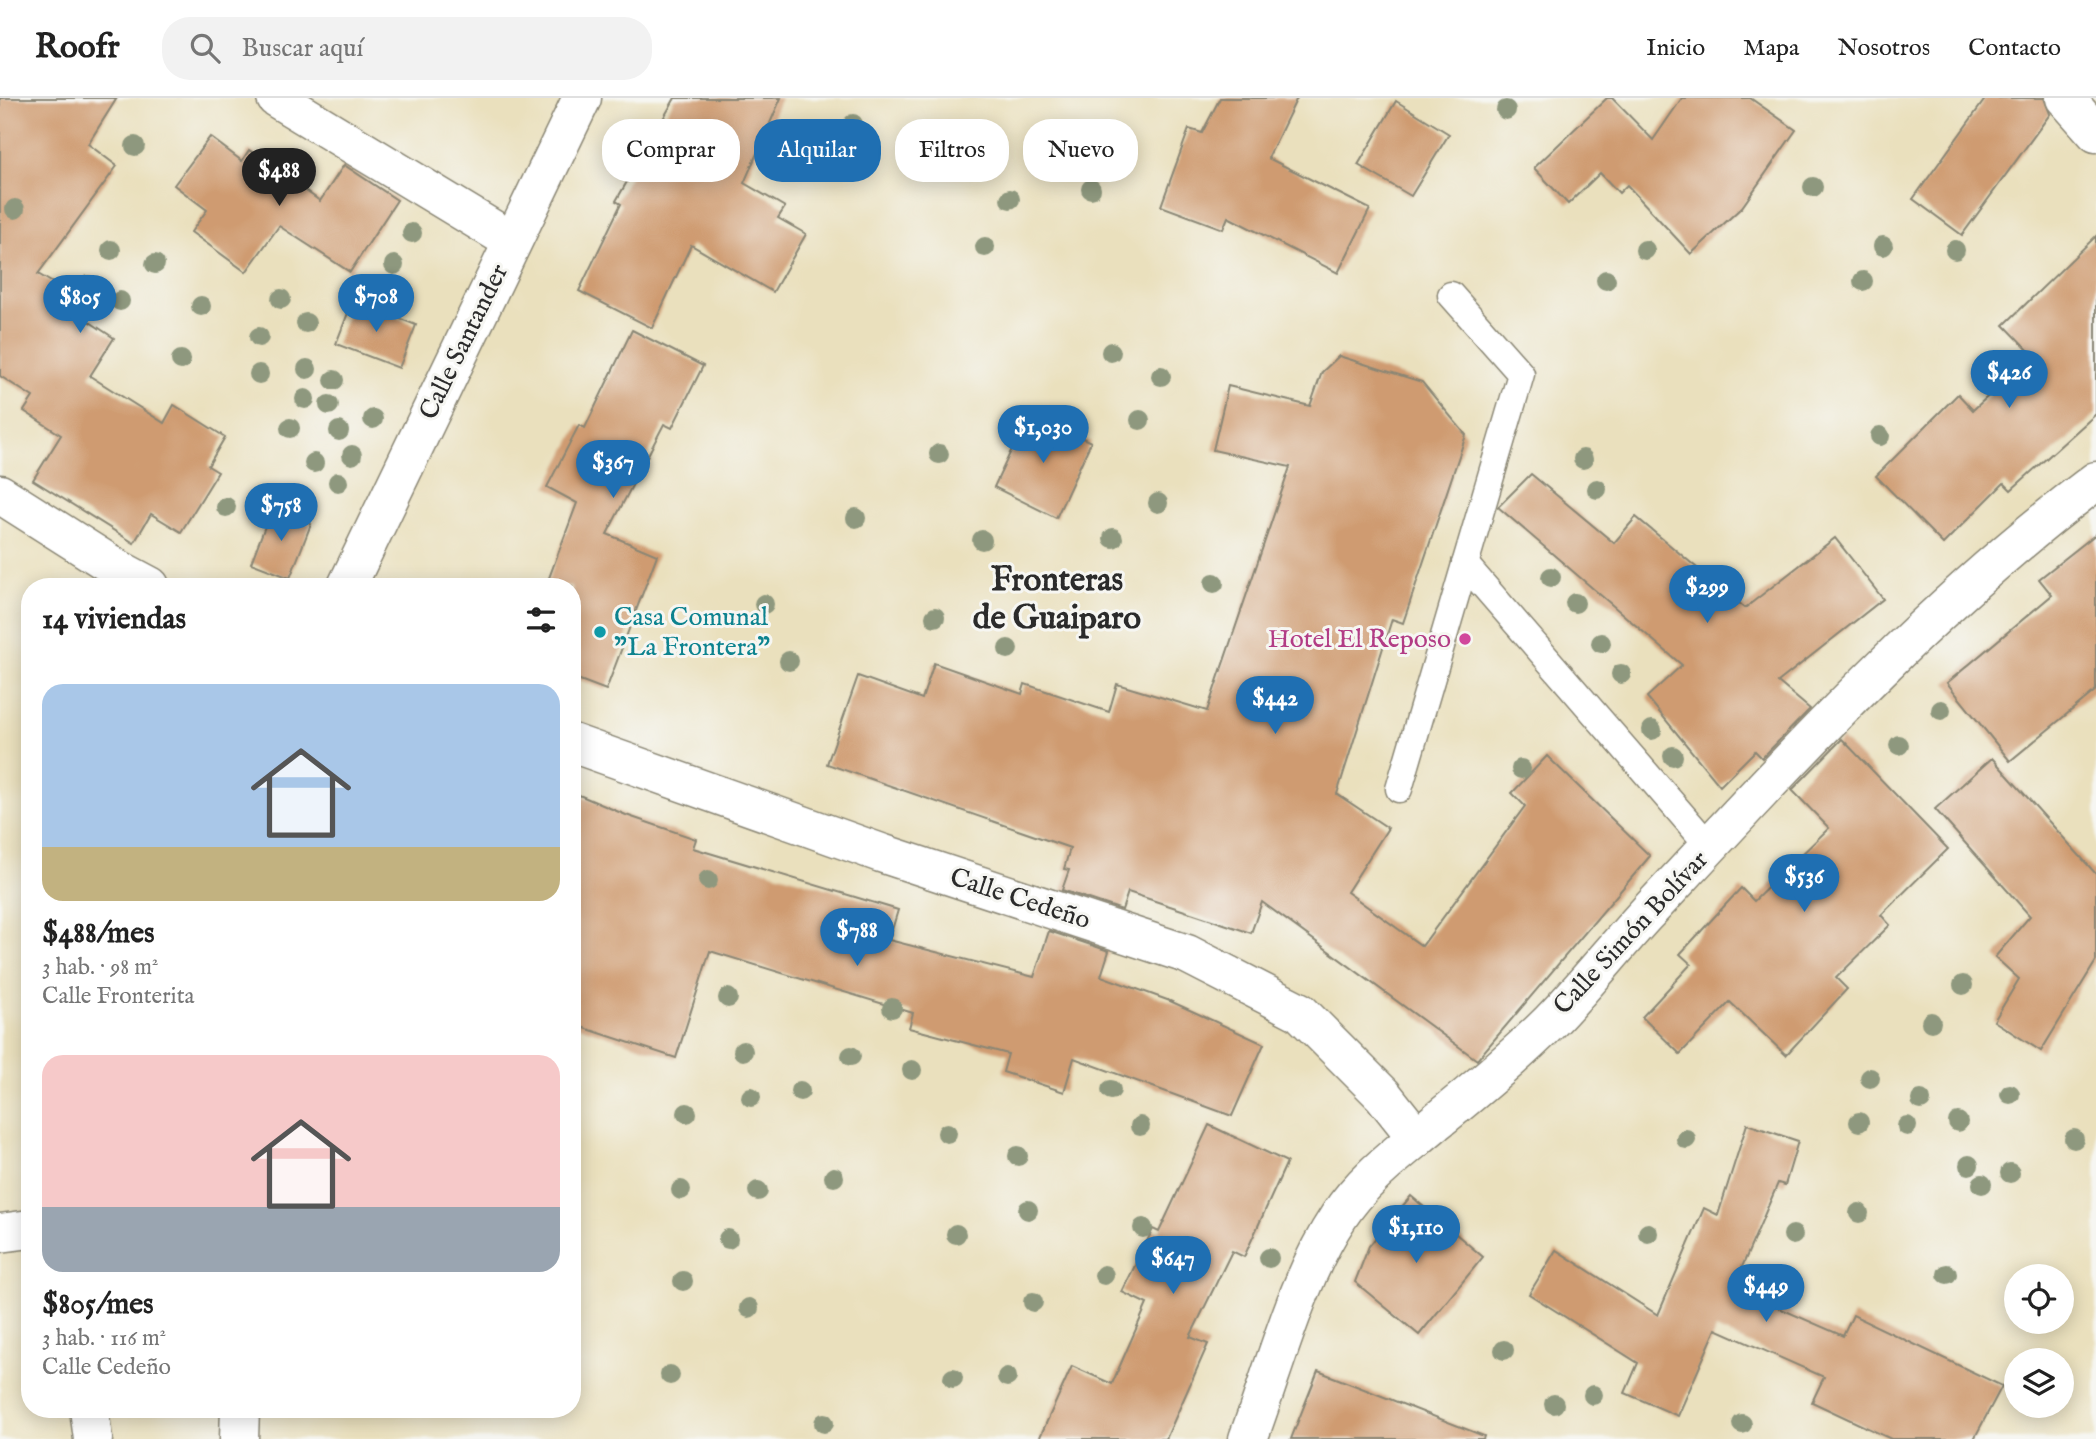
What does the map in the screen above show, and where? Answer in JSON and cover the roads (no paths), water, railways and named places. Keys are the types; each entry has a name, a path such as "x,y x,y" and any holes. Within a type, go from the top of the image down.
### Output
{"street":[{"path":"276,98 512,242"},
{"name":"Calle Santander","path":"351,578 582,98"},
{"path":"2065,98 2096,133"},
{"name":"Calle Simón Bolívar","path":"1248,1439 1302,1291 1325,1238 1340,1213 1364,1185 1506,1064 1551,1020 1894,652 2037,526 2096,481"},
{"path":"0,494 135,578"},
{"name":"Calle Cedeño","path":"581,746 881,853 1187,954 1300,1012 1383,1095 1417,1138"},
{"path":"0,1233 21,1230"},
{"path":"90,1418 93,1439"},
{"path":"239,1439 240,1418"}],"lane":[{"path":"1399,789 1521,374 1451,295"},
{"path":"1465,564 1710,847"}],"place":[{"name":"Casa Comunal \"La Frontera\"","path":"600,632"},
{"name":"Hotel El Reposo","path":"1465,639"}],"district":[{"name":"Fronteras de Guaiparo","path":"1057,600"}]}
